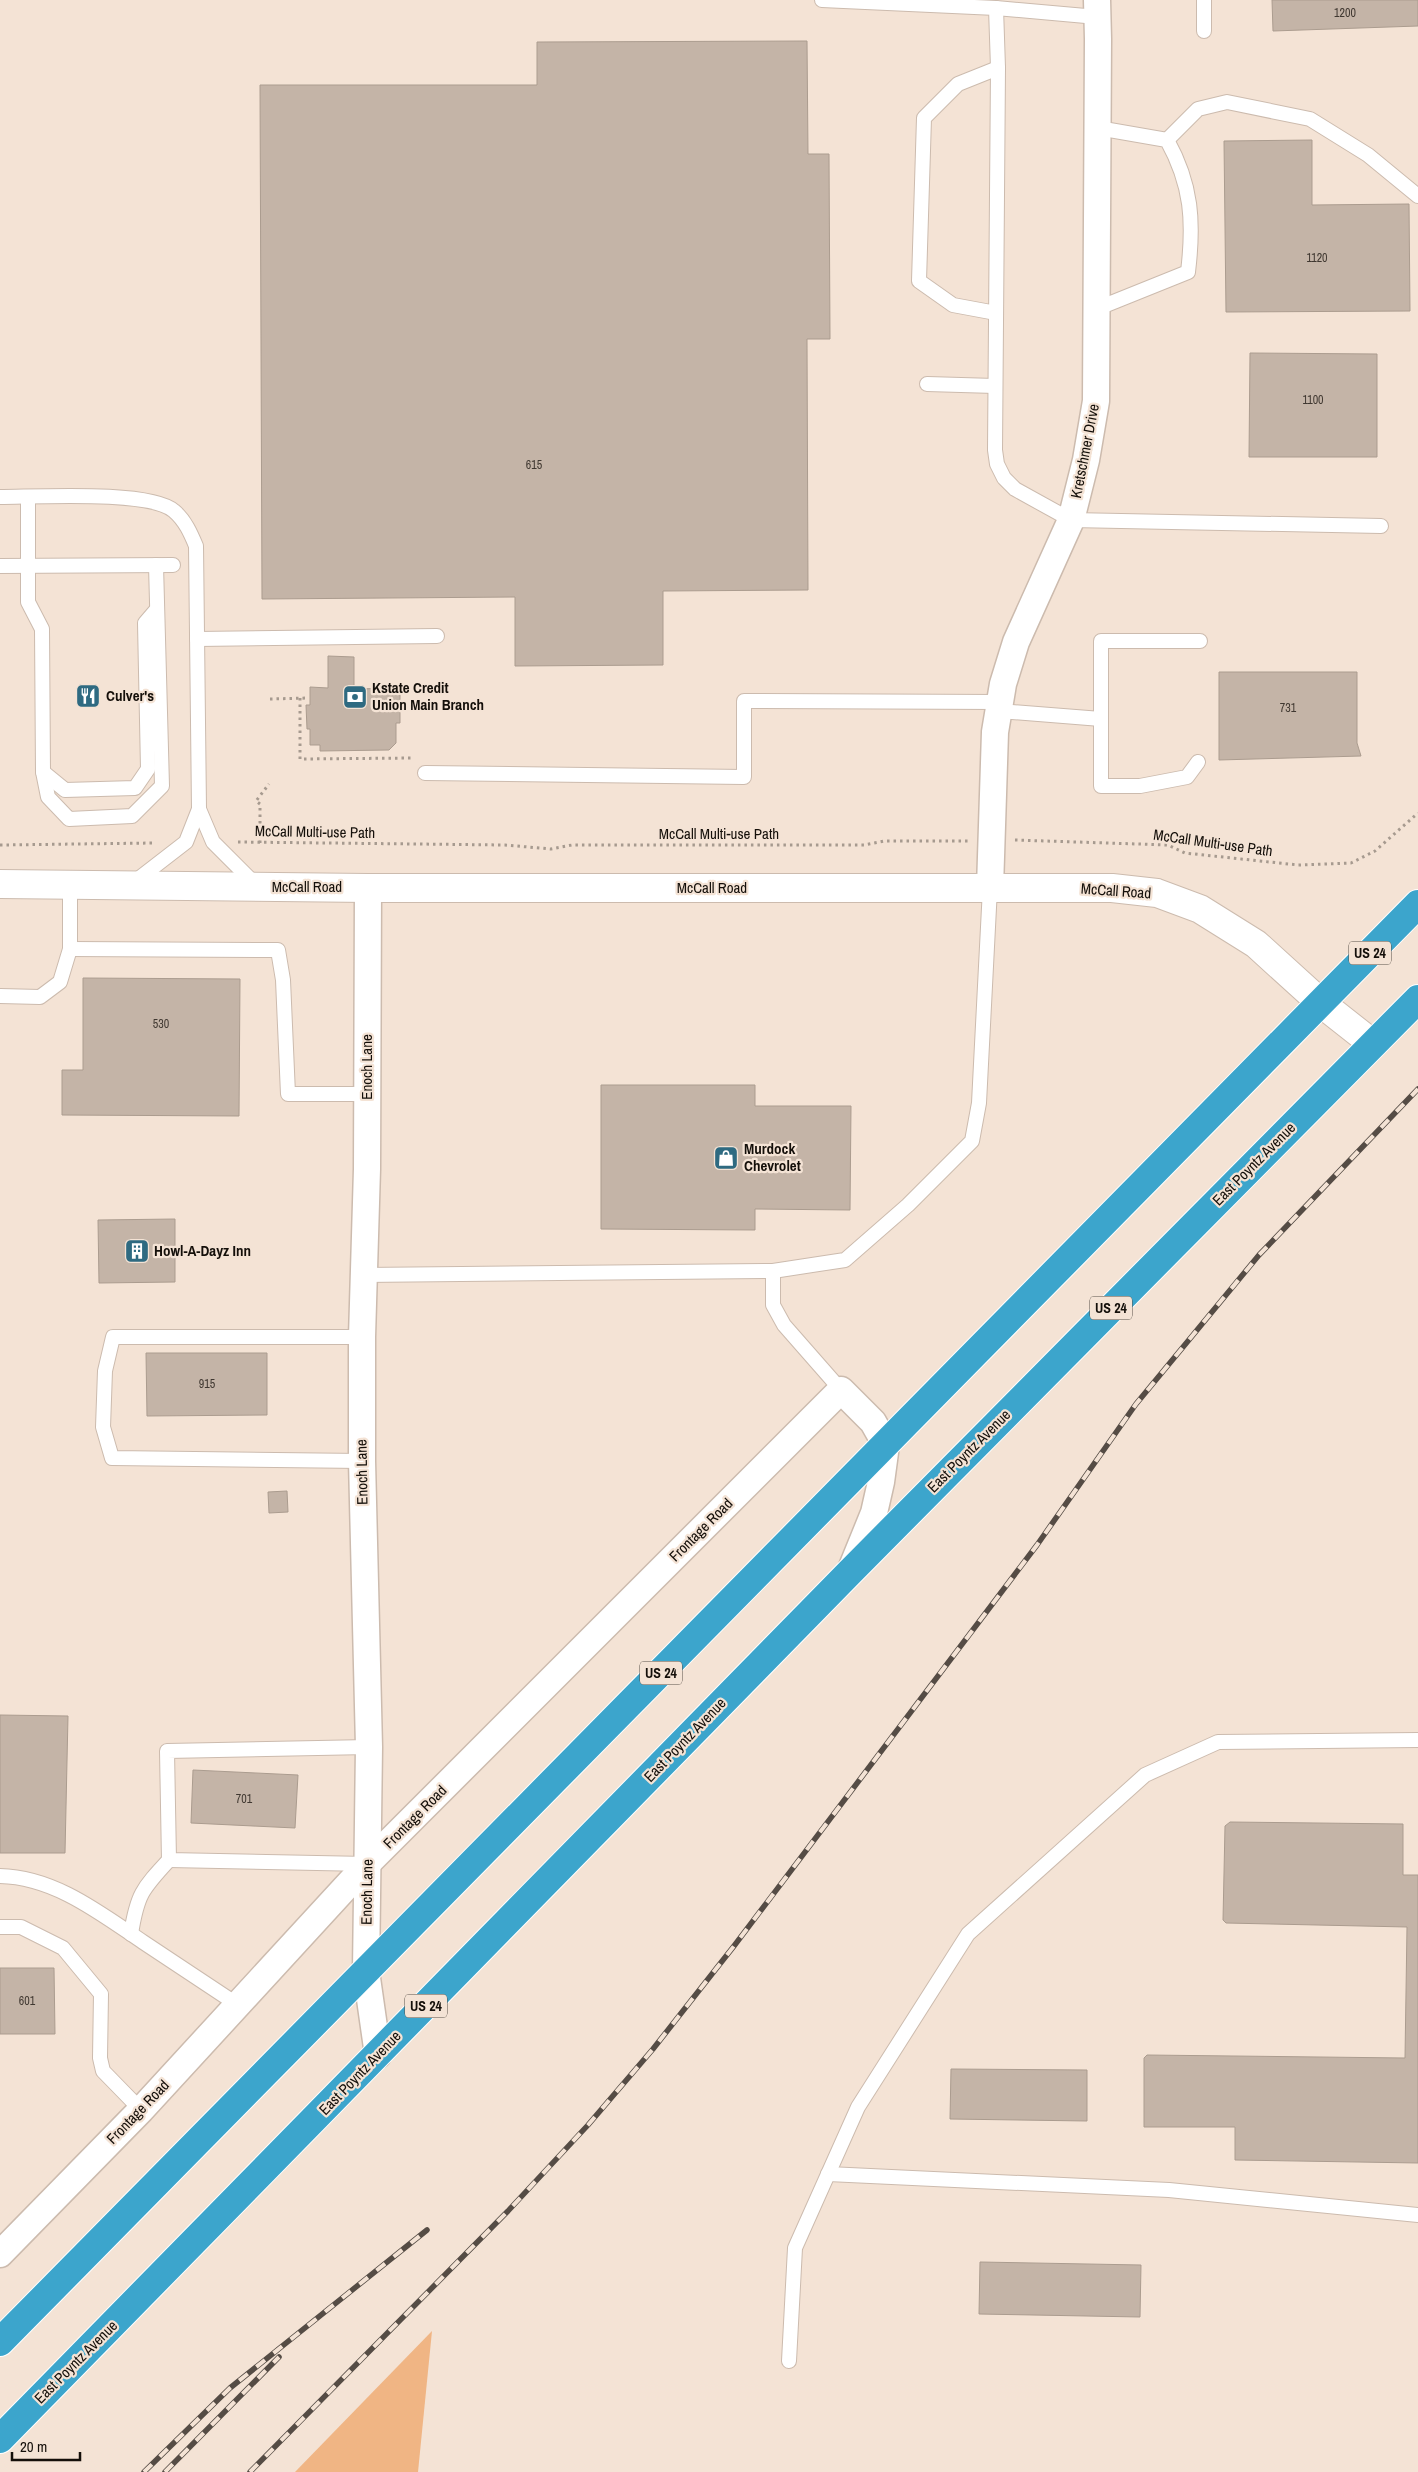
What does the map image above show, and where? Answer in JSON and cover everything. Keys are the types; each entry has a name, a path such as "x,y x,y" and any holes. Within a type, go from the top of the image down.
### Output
{"highway":[{"name":"US 24","path":"0,2342 1418,904"},
{"name":"US 24","path":"1373,1044 1418,1000"},
{"name":"East Poyntz Avenue","path":"0,2439 850,1572 1373,1044"}],"main road":[{"name":"McCall Road","path":"0,884 368,888 1112,888 1156,893 1200,909 1256,944 1321,1003 1373,1044"}],"street":[{"name":"Kretschmer Drive","path":"990,888 995,732 1003,684 1016,642 1071,520 1086,460 1096,401 1097,9"},
{"name":"Enoch Lane","path":"368,888 367,1094 362,1337 362,1461 369,1748 366,1971 378,2055"},
{"path":"840,1390 873,1422 886,1445 881,1482 874,1513 850,1572"},
{"name":"Frontage Road","path":"0,2254 141,2110 368,1864 840,1390"}],"lane":[{"path":"822,0 996,8 1097,9"},
{"path":"1204,0 1204,31"},
{"path":"996,8 998,68 995,450 997,464 1004,478 1032,500 1071,520 1381,526"},
{"path":"996,313 953,305 919,281 924,118 958,84 998,68"},
{"path":"1167,140 1198,109 1228,102 1310,119 1368,155 1418,196"},
{"path":"1098,128 1167,140"},
{"path":"1096,310 1188,272 1191,245 1189,195 1180,165 1167,140"},
{"path":"927,384 996,386"},
{"path":"0,497 141,498 160,503 174,510 186,526 196,546 199,809 186,842 130,885"},
{"path":"28,497 28,602 42,629 43,772 48,797 69,819 132,816 162,786 156,565"},
{"path":"0,566 174,565"},
{"path":"43,772 65,790 135,788 148,769 144,623 156,610"},
{"path":"197,640 437,636"},
{"path":"1198,762 1187,777 1140,786 1101,786 1101,641 1200,641"},
{"path":"425,773 744,777 744,701 999,707 1100,719"},
{"path":"199,809 213,842 258,887"},
{"path":"0,996 40,997 60,982 70,949 70,885"},
{"path":"363,1275 773,1270 845,1260 908,1205 972,1141 979,1102 990,888"},
{"path":"70,949 278,950 283,980 288,1094 367,1094"},
{"path":"773,1270 773,1305 784,1325 840,1390"},
{"path":"362,1337 113,1336 105,1371 103,1426 112,1458 362,1461"},
{"path":"789,2361 795,2248 858,2108 968,1934 1145,1775 1218,1742 1418,1740"},
{"path":"131,1934 136,1905 147,1884 169,1860 167,1751 369,1748"},
{"path":"169,1860 368,1864"},
{"path":"0,1876 15,1876 47,1885 96,1911 238,2005"},
{"path":"0,1927 21,1927 62,1948 101,1994 100,2058 103,2072 141,2110"},
{"path":"828,2174 1169,2190 1418,2215"}],"path":[{"path":"300,698 300,759 415,758"},
{"path":"270,699 308,698"},
{"path":"260,843 260,804 256,801 269,784"},
{"name":"McCall Multi-use Path","path":"213,842 505,845 551,850 572,845 864,845 884,841 1046,840 1107,845 1168,845 1185,853 1298,865 1352,863 1375,851 1418,813"},
{"path":"0,845 186,842"}],"shaded area":[{"path":"432,2331 418,2472 295,2472"}],"building":[{"path":"1272,0 1418,0 1418,26 1273,31"},
{"path":"807,41 808,154 829,154 830,339 807,339 808,590 663,591 663,665 515,666 515,597 262,599 260,85 537,85 537,42"},
{"path":"1312,140 1312,205 1409,204 1410,311 1226,312 1224,141"},
{"path":"1250,353 1377,354 1377,457 1249,457"},
{"name":"Kstate Credit Union Main Branch","path":"328,656 354,657 354,689 400,688 400,723 396,723 396,743 389,750 320,751 320,745 310,745 310,729 307,729 306,705 310,705 310,687 328,688"},
{"path":"1219,672 1357,672 1357,743 1361,756 1219,760"},
{"path":"83,978 240,979 239,1116 62,1115 62,1070 83,1070"},
{"name":"Murdock Chevrolet","path":"601,1085 755,1085 755,1106 851,1106 850,1210 755,1209 755,1230 601,1229"},
{"name":"Howl-A-Dayz Inn","path":"175,1219 175,1282 99,1283 98,1220"},
{"path":"146,1353 267,1353 267,1415 147,1416"},
{"path":"287,1491 288,1512 269,1513 268,1492"},
{"path":"0,1715 68,1716 65,1853 0,1853"},
{"path":"193,1770 298,1775 295,1828 191,1823"},
{"path":"1230,1822 1403,1824 1403,1875 1418,1875 1418,2163 1235,2160 1235,2127 1144,2127 1144,2058 1147,2055 1405,2058 1407,1927 1226,1923 1223,1920 1225,1826"},
{"path":"0,1968 54,1968 55,2034 0,2034"},
{"path":"951,2069 1087,2070 1087,2121 950,2119"},
{"path":"980,2262 1141,2265 1140,2317 979,2314"}],"railway":[{"path":"250,2472 508,2211 588,2125 653,2049 734,1946 1037,1545 1136,1404 1259,1255 1418,1089"},
{"path":"144,2472 230,2388 427,2230"},
{"path":"165,2472 279,2357"}],"place":[{"name":"Culver's","path":"88,696"},
{"name":"Kstate Credit Union Main Branch","path":"355,697"},
{"name":"Murdock Chevrolet","path":"726,1158"},
{"name":"Howl-A-Dayz Inn","path":"137,1251"}]}
